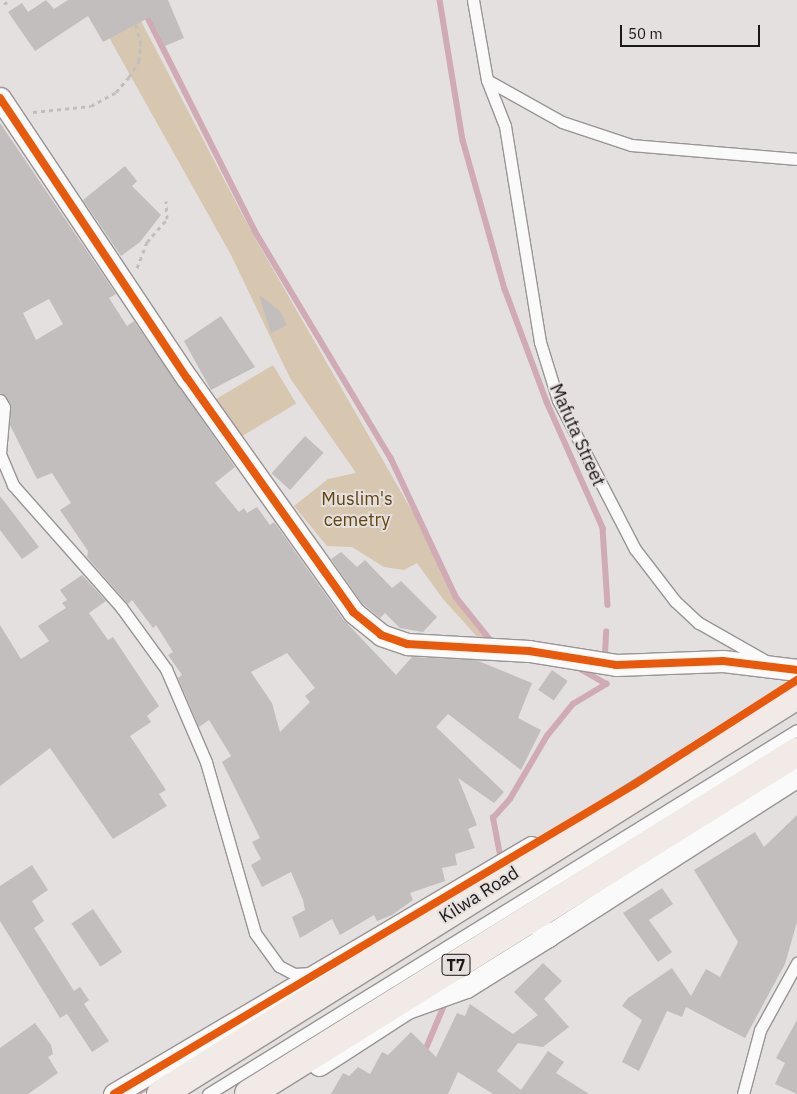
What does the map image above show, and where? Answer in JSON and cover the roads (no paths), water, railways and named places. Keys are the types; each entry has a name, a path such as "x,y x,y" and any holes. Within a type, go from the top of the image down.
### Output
{"highway":[{"name":"Kilwa Road","path":"161,1094 797,695"},
{"name":"T7","path":"249,1094 540,927 797,752"}],"street":[{"path":"5,105 133,299 353,612 381,635 407,644 529,651 616,665 770,663 797,670"},
{"path":"114,1094 314,973 635,784 797,680"},
{"path":"274,1094 407,1008 466,987 540,927 797,776"}],"lane":[{"name":"Mafuta Street","path":"473,0 485,48 487,80 505,126 540,342 558,400 580,449 635,549 675,601 699,623 770,663"},
{"path":"487,80 562,122 631,145 797,160"},
{"path":"0,400 4,407 0,454 13,485 121,607 166,669 206,762 255,932 279,966 294,974 314,973 339,983"},
{"path":"208,1094 797,730"},
{"path":"743,1094 760,1030 797,963"}],"waterway":[{"path":"139,0 255,231 391,458 456,597 493,643"},
{"path":"440,0 463,140 505,289 547,402 603,528 608,605"},
{"path":"605,654 606,632"},
{"path":"577,667 607,684"},
{"path":"501,860 493,818 510,799 547,736 573,704 606,684"},
{"path":"424,1053 446,1001"},
{"path":"136,1094 157,1081"}],"park label":[{"name":"Muslim's cemetry","path":"357,510"}]}
